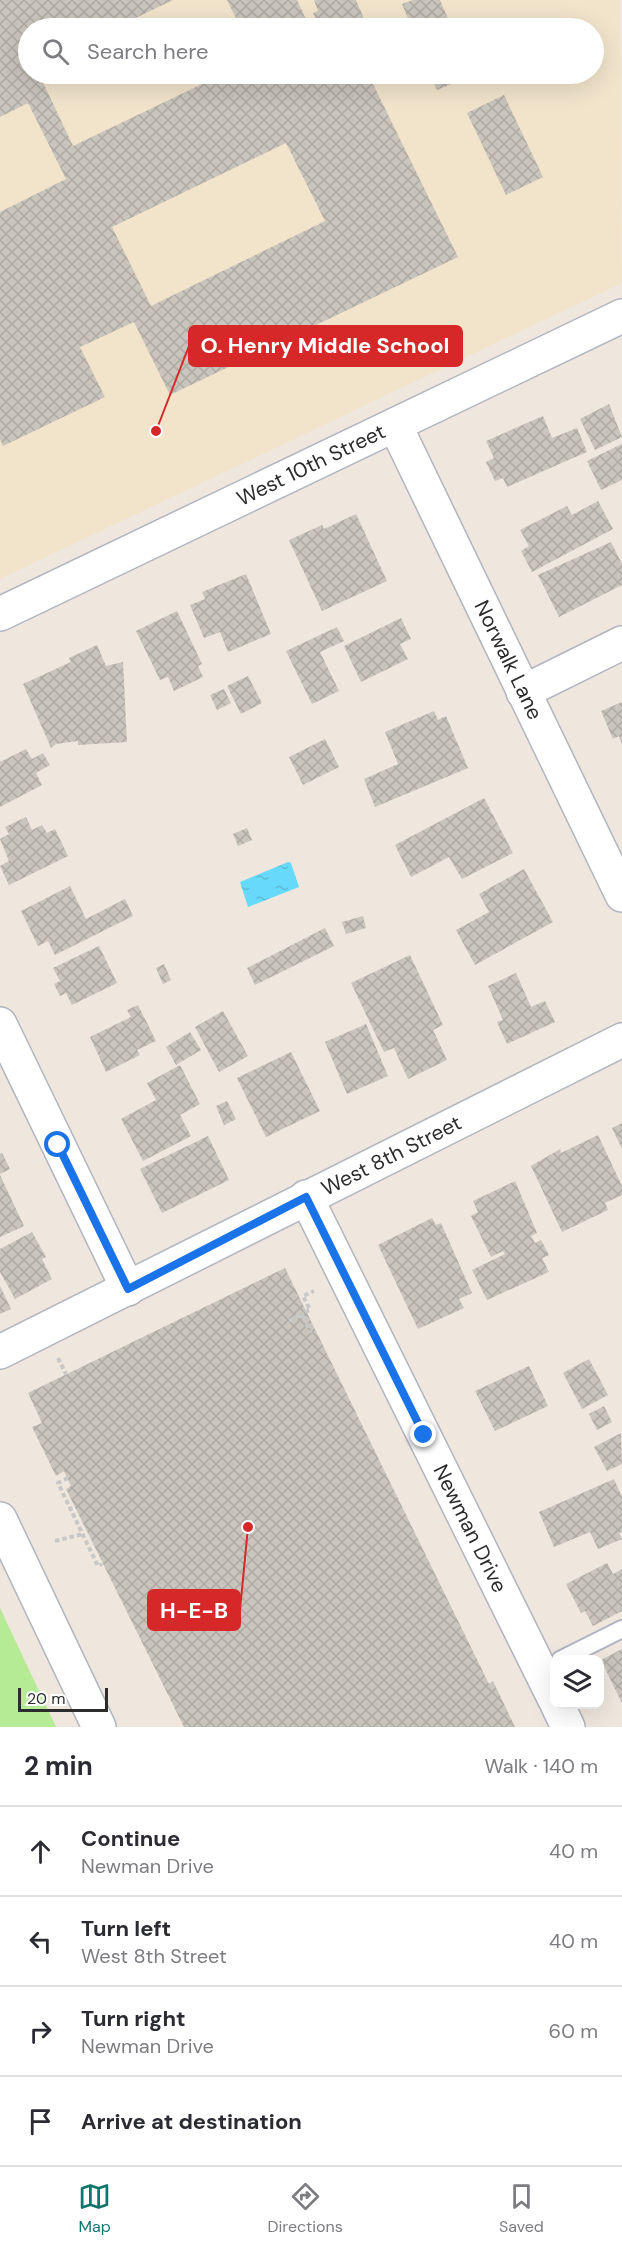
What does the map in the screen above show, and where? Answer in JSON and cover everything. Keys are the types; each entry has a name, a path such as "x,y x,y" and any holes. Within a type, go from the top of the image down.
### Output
{"street":[{"name":"West 10th Street","path":"0,614 622,316"},
{"name":"Norwalk Lane","path":"395,425 622,895"},
{"path":"523,692 622,643"},
{"path":"0,1024 128,1289"},
{"name":"West 8th Street","path":"0,1352 622,1041"},
{"name":"Newman Drive","path":"306,1197 550,1660"},
{"path":"0,1519 99,1727"},
{"path":"559,1709 568,1727"}],"lane":[{"path":"570,1655 622,1629"}],"path":[{"path":"305,1312 310,1310 303,1296 314,1291"},
{"path":"289,1321 301,1314 311,1334"},
{"path":"58,1358 66,1374"},
{"path":"68,1479 58,1484 98,1566 102,1564"},
{"path":"55,1541 83,1534"}],"shaded area":[{"path":"0,0 620,0 622,283 0,579"}],"green space":[{"path":"0,1608 56,1727 0,1727"}],"water":[{"path":"288,862 291,863 299,887 248,907 240,882"}],"building":[{"path":"0,0 173,0 136,18 18,18 18,84 44,84 73,146 202,84 373,84 458,257 170,395 134,322 80,347 105,397 3,446 0,439 0,212 66,179 28,103 0,117","holes":["286,143 325,221 151,306 112,227"]},
{"path":"227,0 297,0 305,18 236,18"},
{"path":"314,0 356,0 364,18 315,18 313,13 318,11"},
{"path":"413,0 440,0 448,18 408,18 402,4"},
{"path":"434,84 452,84 437,90"},
{"path":"504,95 543,177 506,195 467,113"},
{"path":"609,404 622,437 595,450 580,419"},
{"path":"543,416 552,438 577,428 587,452 507,487 503,478 495,481 486,462 494,458 486,441"},
{"path":"622,444 622,480 601,490 587,461"},
{"path":"598,501 613,529 532,572 521,551 529,546 520,530 567,506 572,515"},
{"path":"356,514 387,581 322,611 289,540 322,525 324,529"},
{"path":"611,542 622,564 622,585 559,617 538,575"},
{"path":"246,574 271,634 228,652 220,632 204,638 190,605 205,599 202,592"},
{"path":"177,611 202,664 198,666 203,677 174,691 168,677 160,680 136,631"},
{"path":"401,618 411,639 400,644 408,659 361,682 344,646"},
{"path":"337,627 344,641 320,652 339,691 312,704 286,651"},
{"path":"97,645 106,666 123,662 127,742 78,745 78,741 56,744 51,748 23,684 71,662 69,658"},
{"path":"248,676 262,703 241,714 227,686"},
{"path":"224,689 231,703 217,710 210,695"},
{"path":"622,702 622,744 619,736 613,739 601,711"},
{"path":"434,711 438,720 446,716 468,768 375,807 364,779 398,764 385,732"},
{"path":"325,739 339,767 303,785 289,757"},
{"path":"26,749 32,759 43,753 50,765 36,773 42,785 0,807 0,762"},
{"path":"484,798 513,853 462,879 449,857 411,877 395,845"},
{"path":"26,817 32,830 42,825 47,833 55,829 68,856 9,885 0,866 9,861 0,839 9,834 5,827"},
{"path":"247,828 252,840 238,846 233,834"},
{"path":"524,869 553,922 475,965 456,930 489,912 479,894"},
{"path":"70,886 86,919 125,899 133,916 55,955 48,941 38,946 21,911"},
{"path":"363,916 366,928 346,934 342,922"},
{"path":"325,928 334,946 255,985 247,968"},
{"path":"99,946 117,983 72,1005 66,993 60,996 54,984 60,981 53,968"},
{"path":"410,955 443,1025 433,1030 447,1060 408,1079 394,1048 384,1052 351,983"},
{"path":"164,964 171,980 163,984 156,968"},
{"path":"516,973 531,1007 545,1001 555,1022 507,1044 497,1022 503,1020 488,986"},
{"path":"138,1005 156,1041 137,1050 140,1055 106,1072 90,1037 131,1017 127,1010"},
{"path":"223,1011 248,1056 219,1072 195,1027"},
{"path":"366,1024 388,1076 347,1094 325,1042"},
{"path":"190,1032 201,1050 176,1065 166,1047"},
{"path":"291,1052 320,1111 266,1137 237,1078"},
{"path":"180,1065 200,1104 180,1115 191,1136 143,1161 121,1119 156,1100 147,1083"},
{"path":"227,1101 236,1119 224,1125 216,1106"},
{"path":"622,1123 622,1149 612,1128"},
{"path":"598,1135 622,1186 622,1195 605,1203 608,1210 562,1232 531,1166 560,1149 561,1153"},
{"path":"208,1136 229,1180 162,1213 140,1169"},
{"path":"2,1153 10,1169 0,1174 0,1154"},
{"path":"0,1175 24,1226 0,1237"},
{"path":"515,1181 537,1233 531,1236 535,1243 541,1240 549,1255 542,1258 549,1272 487,1300 472,1270 505,1254 503,1251 491,1257 471,1216 478,1212 473,1201"},
{"path":"432,1218 436,1225 441,1223 472,1293 459,1299 464,1308 418,1329 378,1245"},
{"path":"32,1232 46,1257 42,1259 52,1279 15,1299 0,1272 0,1249"},
{"path":"285,1268 489,1684 493,1681 515,1727 184,1727 66,1489 71,1486 64,1471 56,1476 32,1427 42,1423 28,1393"},
{"path":"0,1286 11,1309 0,1314"},
{"path":"589,1359 608,1395 582,1409 563,1373"},
{"path":"529,1366 548,1406 495,1431 475,1391"},
{"path":"604,1406 612,1422 597,1430 589,1414"},
{"path":"621,1433 622,1464 607,1471 594,1447"},
{"path":"614,1479 622,1497 622,1532 619,1533 622,1539 598,1549 590,1532 554,1547 539,1512"},
{"path":"607,1563 613,1574 622,1569 622,1611 593,1626 585,1611 581,1613 566,1584"},
{"path":"622,1649 622,1703 604,1666 604,1658"}],"place":[{"name":"O. Henry Middle School","path":"156,431"},
{"name":"H-E-B","path":"248,1527"}],"route":[{"path":"58,1145 128,1289 306,1197 424,1435"}]}
